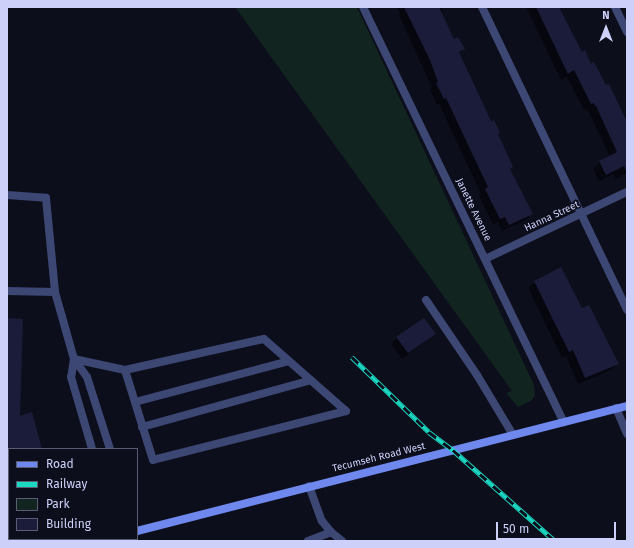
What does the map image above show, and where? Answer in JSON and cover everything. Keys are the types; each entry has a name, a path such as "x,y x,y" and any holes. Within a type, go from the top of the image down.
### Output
{"main road":[{"name":"Tecumseh Road West","path":"138,531 627,406"}],"street":[{"name":"Janette Avenue","path":"364,7 564,422"},
{"path":"482,7 627,310"},
{"path":"615,7 627,32"},
{"name":"Hanna Street","path":"485,259 627,192"},
{"path":"7,195 46,198 55,292 74,359 87,377 110,448"},
{"path":"7,291 55,292"},
{"path":"426,300 477,375 513,435"},
{"path":"74,359 125,370 264,339 346,411 153,460 125,370"},
{"path":"74,359 71,377 92,448"},
{"path":"135,402 289,361"},
{"path":"142,427 311,380"},
{"path":"616,408 627,434"},
{"path":"309,486 322,521 331,532 342,541"},
{"path":"308,541 331,532"}],"green space":[{"path":"235,7 357,7 534,385 535,395 532,400 518,407 506,393 512,391"}],"building":[{"path":"404,7 439,7 454,39 458,37 465,49 459,52 491,121 494,120 500,133 498,134 513,167 510,169 533,214 509,225 505,217 500,219 485,189 488,187 446,98 444,99 436,83 438,82 430,60"},
{"path":"536,7 559,7 582,52 585,50 591,64 594,62 606,85 609,84 627,122 627,173 624,166 606,175 599,161 617,152 596,106 593,103 591,104 574,70 568,74"},
{"path":"561,267 582,308 589,305 619,364 585,378 573,350 569,352 534,281"},
{"path":"7,318 23,319 20,416 32,412 42,448 7,449"},
{"path":"424,318 436,334 408,353 396,337"}],"railway":[{"path":"352,357 429,432 453,450 555,541"}]}
